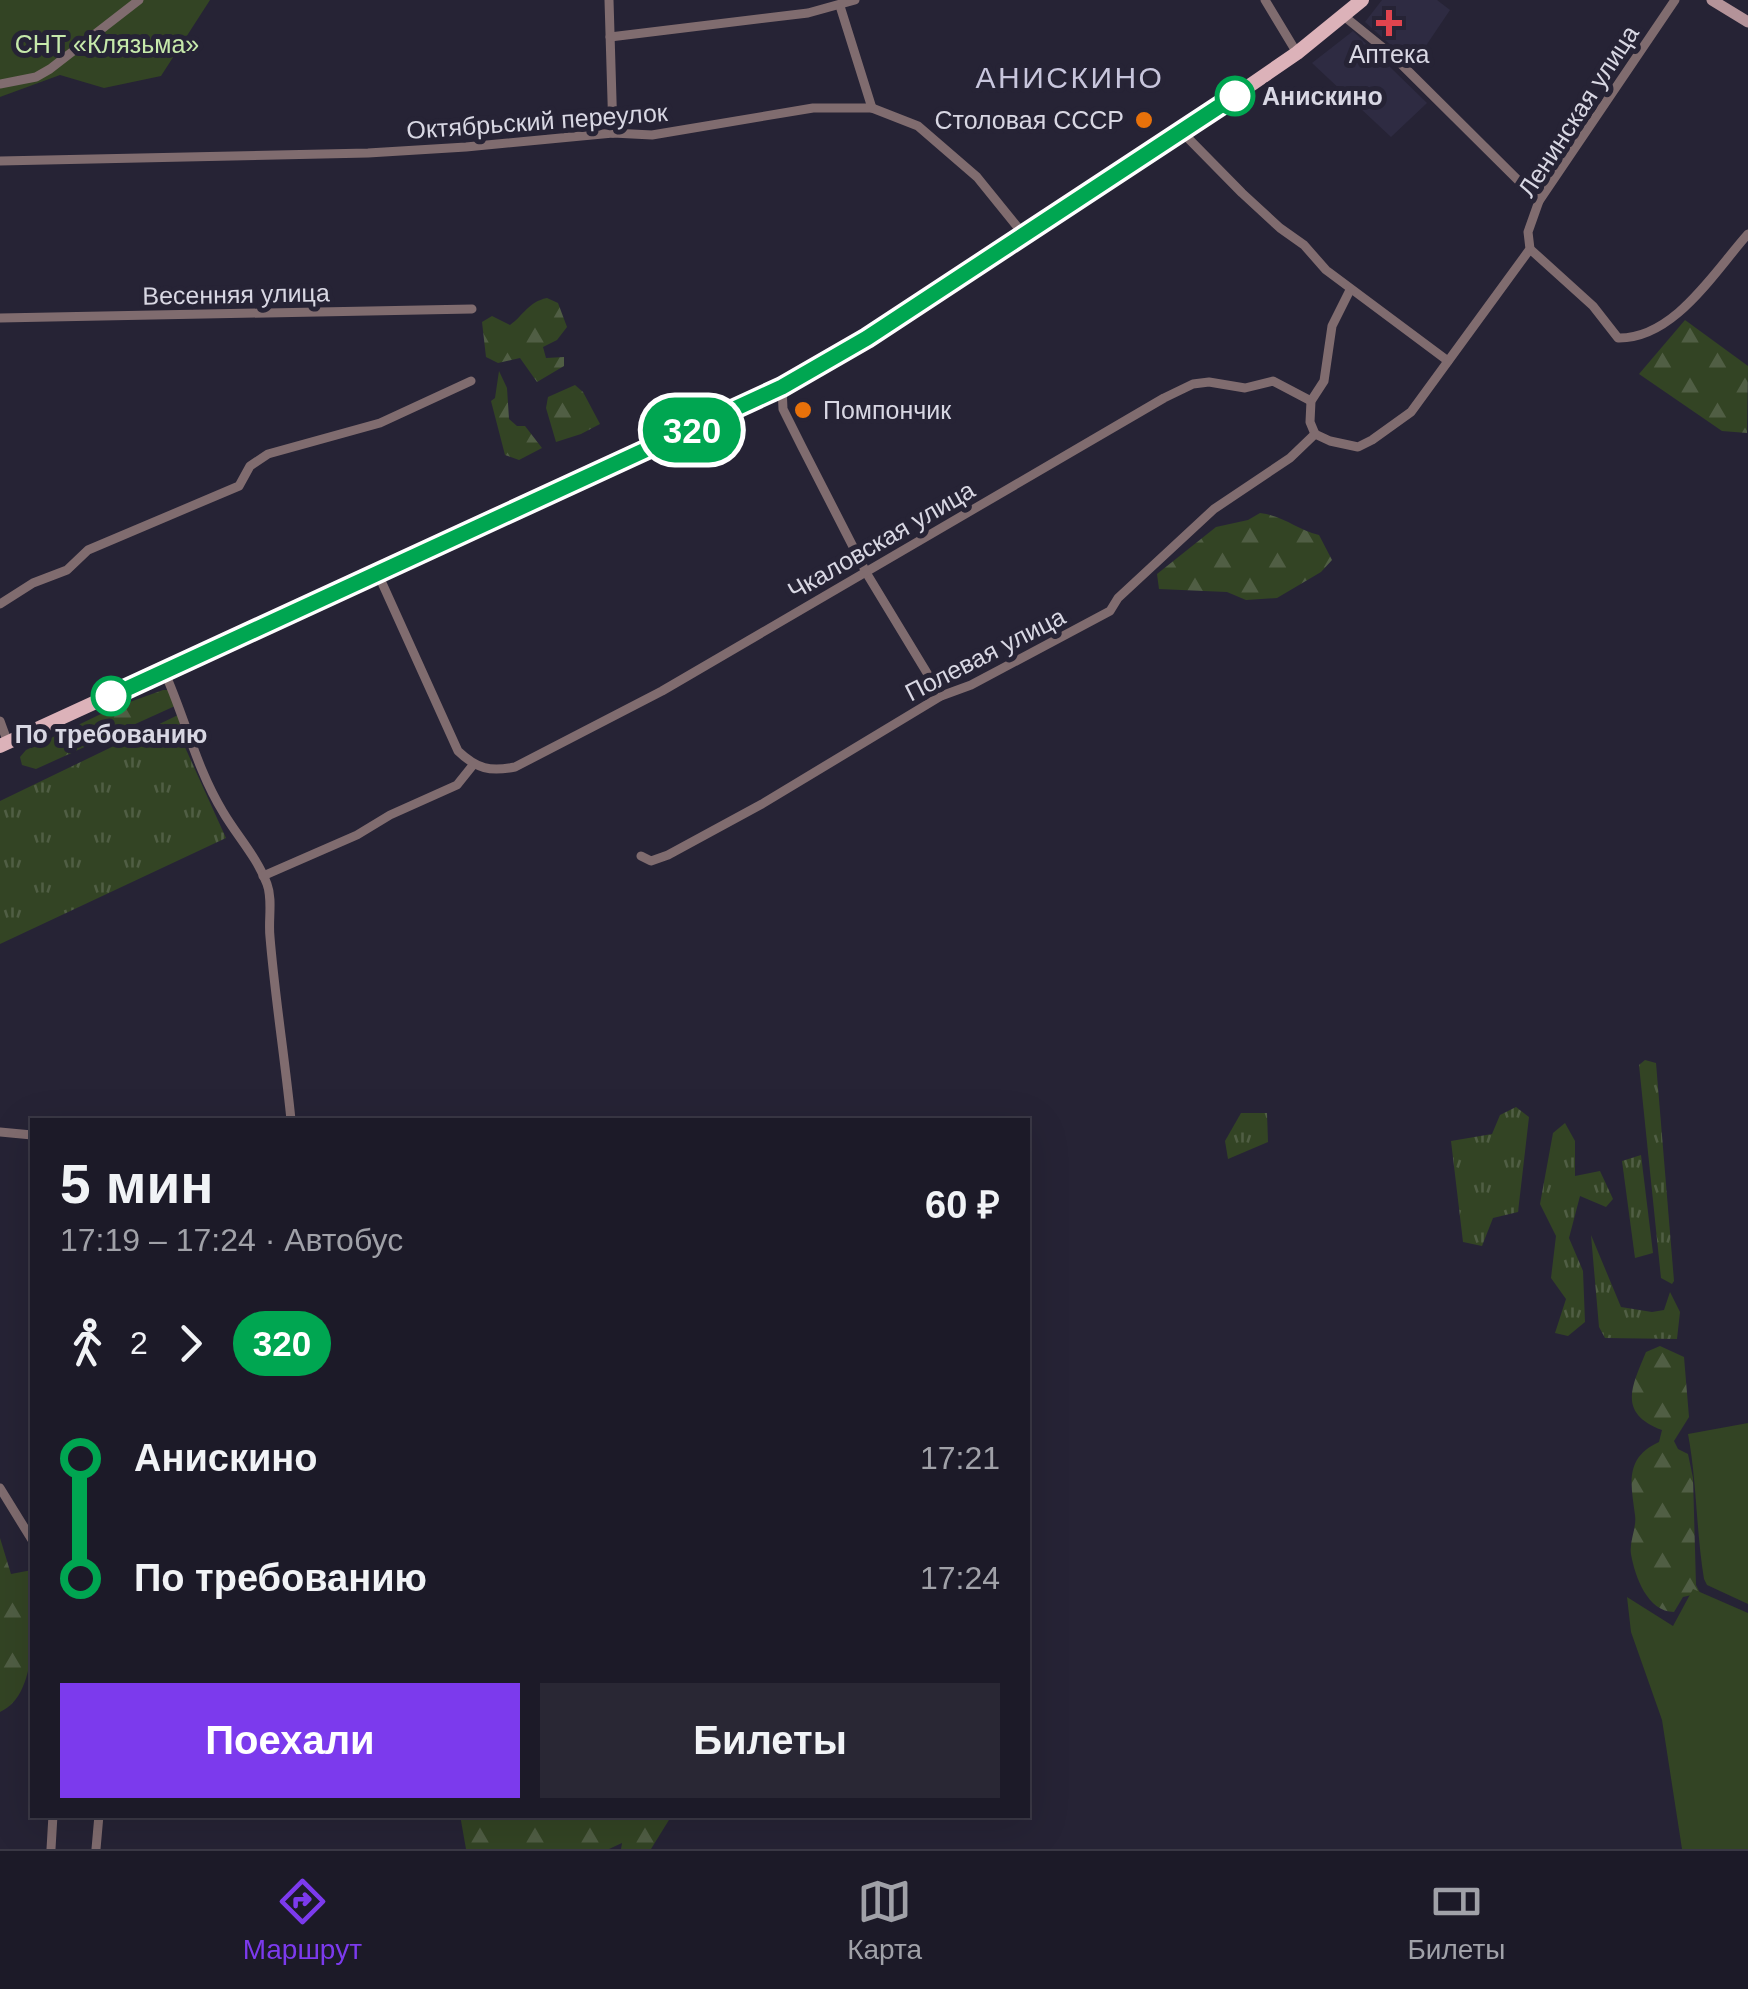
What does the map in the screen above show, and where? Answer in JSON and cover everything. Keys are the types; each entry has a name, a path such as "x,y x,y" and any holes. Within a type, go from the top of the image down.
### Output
{"main road":[{"path":"4,744 782,387 867,338 1182,132 1297,53 1362,0"},
{"path":"1712,0 1748,22"}],"street":[{"path":"0,84 36,77 50,69 139,0"},
{"path":"609,0 613,133"},
{"path":"610,37 808,14 856,0"},
{"path":"1265,0 1297,53"},
{"name":"Ленинская улица","path":"1316,434 1358,447 1411,412 1530,249 1528,232 1539,200 1675,0"},
{"path":"840,6 872,108"},
{"path":"1344,16 1392,55 1539,200"},
{"name":"Октябрьский переулок","path":"0,161 368,152 613,133 652,135 812,108 872,108 918,126 977,177 1024,236"},
{"path":"1182,132 1242,194 1304,245 1350,290 1448,361"},
{"path":"1530,249 1593,306 1618,338 1636,338 1656,330 1687,302 1748,234"},
{"path":"1316,434 1310,422 1311,401 1324,380 1332,326 1350,290"},
{"name":"Весенняя улица","path":"0,318 472,308"},
{"path":"0,604 33,583 68,570 88,550 239,486 250,466 268,454 380,424 470,381"},
{"name":"Чкаловская улица","path":"473,765 497,770 515,767 573,739 1193,384 1209,382 1244,388 1273,381 1311,401"},
{"path":"782,387 783,409 867,574 941,696"},
{"name":"Полевая улица","path":"640,856 651,861 668,856 941,696 971,685 1110,611 1118,598 1214,508 1290,458 1316,434"},
{"path":"264,876 357,835 457,784 473,765 458,751 447,730 378,574"},
{"path":"164,672 175,691 184,728 224,814 269,888 270,936 291,1118"},
{"path":"0,721 4,744"},
{"path":"0,1132 30,1134"},
{"path":"0,1488 30,1537"},
{"path":"51,1849 53,1818"},
{"path":"96,1849 99,1818"}],"shaded area":[{"path":"1382,0 1437,0 1450,10 1413,65 1365,22"},
{"path":"1353,31 1427,103 1391,137 1312,63"}],"green space":[{"name":"СНТ «Клязьма»","path":"0,0 210,0 161,76 104,88 60,75 0,97"},
{"path":"547,298 558,303 567,327 557,340 543,347 546,358 564,357 564,366 537,382 520,358 498,363 486,357 482,322 492,316 510,325"},
{"path":"1685,320 1748,366 1747,433 1722,431 1639,374"},
{"path":"499,371 507,388 509,419 517,426 525,426 542,448 519,460 505,455 491,401 495,398"},
{"path":"575,385 600,424 556,442 546,408 548,397"},
{"path":"1260,513 1319,535 1332,560 1321,572 1277,598 1246,600 1227,592 1159,589 1157,574 1216,527 1248,520"},
{"path":"171,690 175,706 36,769 22,765 20,757 26,750 103,713 113,715 116,707"},
{"path":"178,715 184,745 226,838 0,944 0,801"},
{"path":"1645,1060 1656,1063 1672,1284 1661,1278 1639,1065"},
{"path":"1516,1107 1529,1117 1518,1212 1493,1218 1482,1246 1463,1242 1451,1141 1492,1134 1500,1115"},
{"path":"1241,1113 1267,1113 1268,1142 1228,1159 1225,1141"},
{"path":"1565,1123 1575,1141 1575,1176 1600,1171 1613,1199 1606,1207 1580,1196 1569,1238 1583,1271 1585,1322 1568,1336 1555,1333 1566,1299 1551,1278 1556,1236 1540,1204 1553,1133"},
{"path":"1641,1155 1653,1253 1635,1258 1622,1161"},
{"path":"1591,1235 1621,1307 1664,1310 1670,1292 1680,1312 1677,1339 1605,1338 1599,1327"},
{"path":"1660,1346 1684,1357 1689,1417 1674,1441 1678,1449 1688,1454 1693,1478 1696,1585 1700,1593 1683,1597 1674,1612 1657,1606 1644,1592 1631,1549 1635,1520 1632,1473 1640,1456 1659,1442 1662,1430 1639,1416 1632,1398 1633,1388 1646,1352"},
{"path":"1748,1423 1748,1604 1707,1585 1704,1579 1688,1434"},
{"path":"0,1538 11,1574 30,1570 30,1662 23,1688 0,1712"},
{"path":"1693,1589 1748,1613 1748,1849 1682,1849 1662,1720 1631,1632 1627,1597 1673,1626"},
{"path":"461,1818 670,1818 651,1849 621,1849 622,1843 609,1849 466,1849"}],"bus line":[{"name":"320","path":"111,696 782,387 867,338 1235,96"}],"place":[{"name":"Аптека","path":"1389,23"},
{"name":"Анискино","path":"1235,96"},
{"name":"Столовая СССР","path":"1144,120"},
{"name":"Помпончик","path":"803,410"},
{"name":"По требованию","path":"111,696"}],"district":[{"name":"АНИСКИНО","path":"1070,78"}]}
